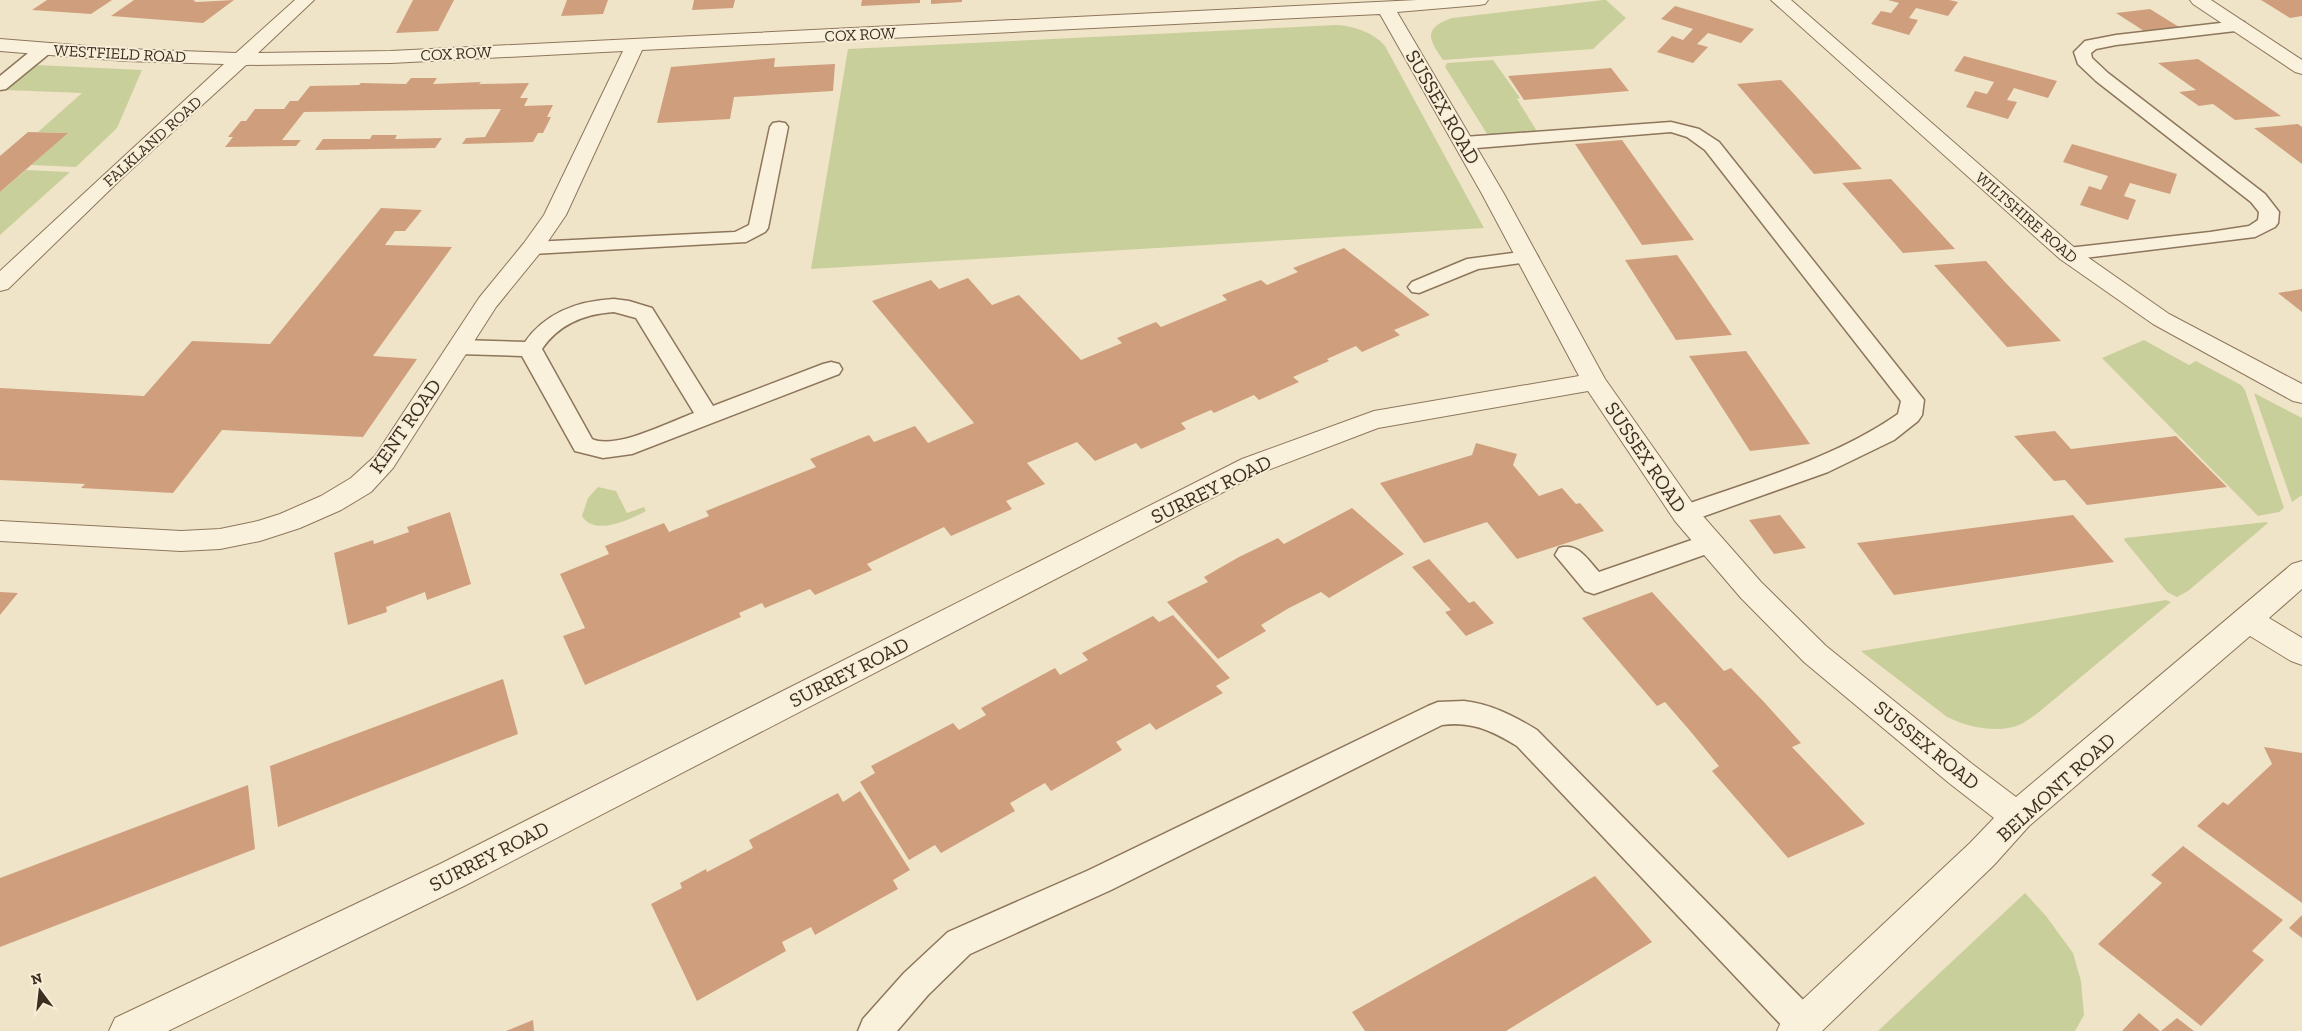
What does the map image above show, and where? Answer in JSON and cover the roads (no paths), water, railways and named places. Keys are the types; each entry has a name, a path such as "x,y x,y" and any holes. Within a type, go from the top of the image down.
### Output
{"street":[{"name":"FALKLAND ROAD","path":"0,284 113,176 305,0"},
{"name":"COX ROW","path":"241,59 392,56 635,45 1386,8 1479,0"},
{"name":"WILTSHIRE ROAD","path":"1780,0 2068,254 2161,319 2302,395"},
{"path":"2199,0 2302,68"},
{"name":"SUSSEX ROAD","path":"1386,8 1528,257 1594,382 1685,514 1751,590 1815,654 2017,816"},
{"name":"WESTFIELD ROAD","path":"0,45 124,55 241,59"},
{"name":"KENT ROAD","path":"0,531 201,540 241,535 290,521 331,503 361,485 384,462 487,303 532,248 555,215 635,45"},
{"name":"SURREY ROAD","path":"128,1031 452,875 1251,466 1374,420 1594,382"},
{"name":"BELMONT ROAD","path":"1800,1028 1982,854 2017,816 2302,572"},
{"path":"2248,620 2302,653"}],"lane":[{"path":"2068,254 2255,231 2268,223 2269,212 2258,198 2102,77 2084,60 2082,52 2091,45 2116,40 2238,26"},
{"path":"0,85 44,49"},
{"path":"532,248 739,238 758,228 779,127"},
{"path":"1464,143 1671,127 1684,129 1699,135 1712,146 1908,391 1913,400 1910,414 1906,420 1886,434 1819,466 1685,514"},
{"path":"1420,287 1483,260 1528,257"},
{"path":"531,349 541,334 572,314 604,305 632,306 644,312 707,415"},
{"path":"459,347 531,349"},
{"path":"531,349 534,358 583,445 592,450 608,451 624,448 831,369"},
{"path":"1568,555 1594,584 1709,543"},
{"path":"875,1031 916,984 959,943 1100,880 1438,714 1453,711 1492,717 1527,738 1800,1028"}]}
